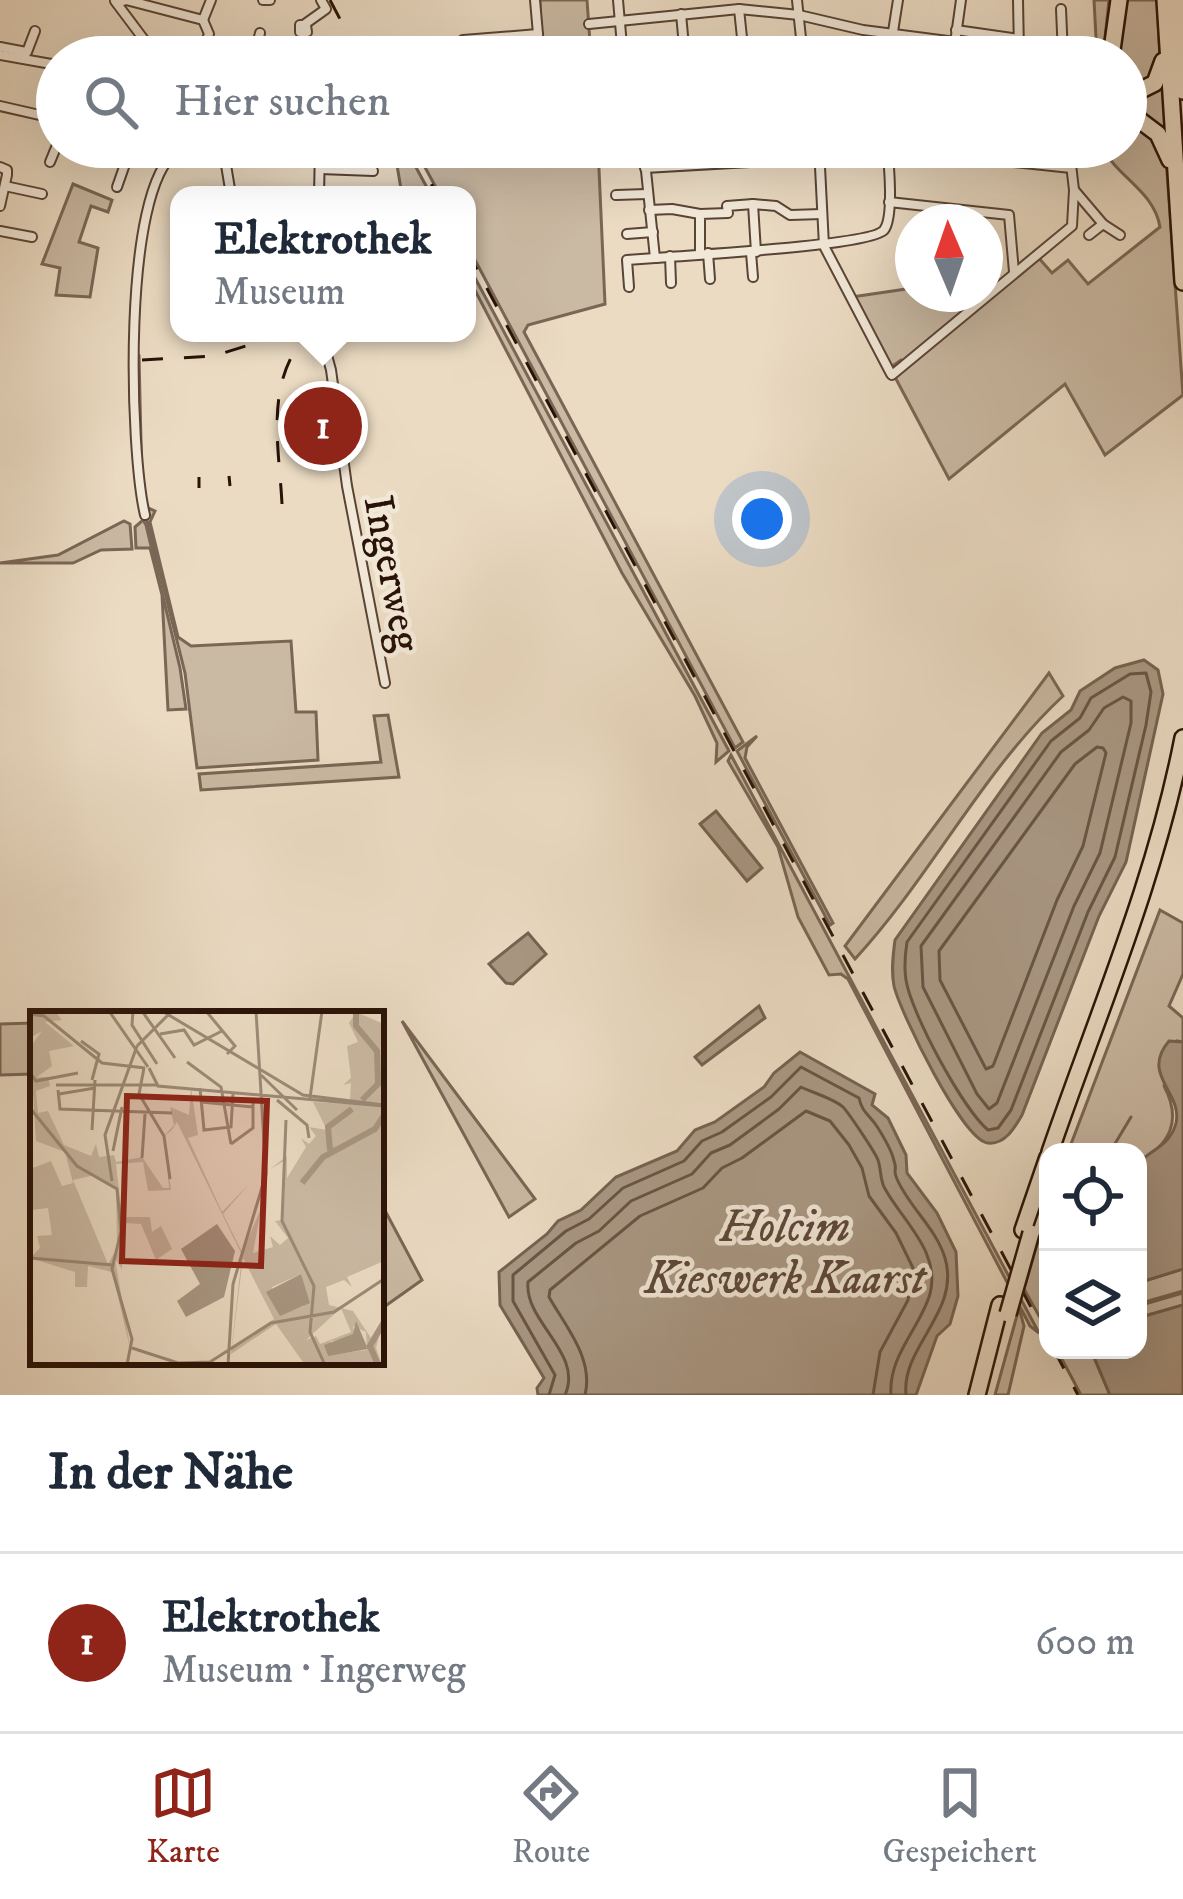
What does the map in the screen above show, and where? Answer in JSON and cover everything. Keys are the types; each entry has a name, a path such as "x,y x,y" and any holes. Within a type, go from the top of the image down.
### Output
{"highway":[{"path":"1111,36 1115,0"},
{"path":"1165,0 1176,28 1183,91"},
{"path":"1177,0 1183,281"},
{"path":"1147,88 1160,76 1161,33 1176,28"},
{"path":"1147,128 1165,144 1178,212"},
{"path":"1056,1143 1136,917 1183,738"},
{"path":"1056,1143 1144,920 1183,783"},
{"path":"977,1395 1039,1195"},
{"path":"1027,1232 1039,1205"},
{"path":"987,1395 1004,1309"}],"street":[{"path":"202,20 211,0"},
{"path":"305,24 326,9 321,0"},
{"path":"513,36 538,34 535,0"},
{"path":"618,0 621,36"},
{"path":"797,0 801,36"},
{"path":"893,36 898,0"},
{"path":"956,36 961,0"},
{"path":"1018,0 1019,36"},
{"path":"115,2 202,20 209,29 207,36"},
{"path":"115,2 141,36"},
{"path":"589,24 739,9 912,36"},
{"path":"739,9 742,36"},
{"path":"1061,9 1063,36"},
{"path":"681,14 683,36"},
{"path":"956,30 998,36"},
{"path":"25,56 35,32"},
{"path":"0,51 36,59"},
{"path":"0,106 36,114"},
{"path":"0,167 8,170 0,206"},
{"path":"117,188 124,168"},
{"path":"145,515 135,462 136,314 141,236 162,168"},
{"path":"646,168 656,258"},
{"path":"821,168 823,241 892,375 1072,226 1071,168"},
{"path":"629,287 626,260 753,252 877,236 886,227 888,168"},
{"path":"319,186 320,169 373,170"},
{"path":"5,186 42,194"},
{"path":"1074,190 1103,224 1120,235"},
{"path":"616,195 647,194"},
{"path":"889,202 1010,215 1014,273"},
{"path":"650,210 728,213 727,206 754,204 776,206 790,215 822,214"},
{"path":"753,277 754,204"},
{"path":"700,214 710,279"},
{"path":"1089,235 1103,224"},
{"path":"0,231 32,236"},
{"path":"627,234 653,232"},
{"path":"670,256 671,283"},
{"name":"Ingerweg","path":"323,342 385,683"}],"shaded area":[{"path":"540,0 587,0 590,36 541,36"},
{"path":"1094,0 1109,0 1105,36 1096,36"},
{"path":"1121,0 1157,0 1160,59 1147,84 1147,36 1117,36"},
{"path":"1163,74 1167,146 1147,127 1147,81"},
{"path":"1147,129 1166,158 1183,395 1105,455 1065,384 949,479 895,377 971,312 1003,312 1003,285 1037,256 1052,273 1068,260 1088,284 1160,227 1151,204 1117,168 1147,168"},
{"path":"398,168 416,168 426,186 400,186"},
{"path":"425,168 599,168 605,304 528,325 524,332 743,742 735,748 476,262 476,186 435,186"},
{"path":"73,184 112,200 108,212 91,206 79,242 98,248 90,297 56,295 60,268 42,264"},
{"path":"476,280 729,751 716,762 717,743 695,696 622,573 476,292"},
{"path":"895,291 895,312 966,312 904,362 891,367 852,297"},
{"path":"135,356 139,356 142,486 148,508 155,511 150,522 178,637 191,646 291,641 296,712 316,712 318,760 197,768 185,673 141,497"},
{"path":"143,520 146,525 180,668 186,709 168,710 162,595 150,548 136,548 135,527"},
{"path":"124,521 130,524 132,549 101,550 73,563 0,563 58,555"},
{"path":"1049,673 1063,696 1007,757 855,959 845,946"},
{"path":"388,715 399,777 201,790 199,774 381,762 374,716"},
{"path":"757,736 745,758 830,925 737,751"},
{"path":"731,755 1039,1333 1030,1326 848,979 829,975 798,917 778,847 728,761"},
{"path":"1160,910 1183,923 1183,974 1169,1006 1183,1018 1183,1042 1177,1041 1164,1086 1172,1111 1170,1131 1147,1157 1147,1143 1071,1143"},
{"path":"402,1021 535,1199 509,1217"},
{"path":"30,1023 30,1074 0,1075 0,1024"},
{"path":"384,1209 422,1280 384,1307"},
{"path":"1039,1238 1039,1316 1024,1289"},
{"path":"1183,1269 1183,1291 1147,1301 1147,1280"},
{"path":"1183,1293 1183,1305 1147,1315 1147,1303"},
{"path":"1019,1308 1024,1326 1008,1395 995,1395"},
{"path":"1062,1359 1095,1359 1110,1395 1081,1395"}],"water":[{"path":"1144,660 1158,670 1163,694 1126,862 1099,916 1022,1115 1004,1138 988,1143 977,1137 949,1099 908,1021 893,980 895,940 1042,733 1071,710 1080,691 1115,668"},
{"path":"716,811 762,868 747,881 700,824"},
{"path":"528,933 546,954 513,984 506,983 489,964"},
{"path":"759,1006 765,1018 702,1065 695,1057"},
{"path":"1169,1041 1183,1042 1183,1269 1147,1280 1147,1157 1173,1131 1177,1112 1160,1074 1161,1053"},
{"name":"Holcim Kieswerk Kaarst","path":"800,1052 875,1094 872,1105 888,1118 906,1155 907,1173 937,1213 956,1252 958,1296 950,1324 937,1336 916,1395 538,1395 544,1378 500,1305 499,1272 616,1177 677,1151 695,1130 715,1122 764,1087"},
{"path":"1183,1305 1183,1395 1110,1395 1095,1359 1147,1359 1147,1315"}],"waterway":[{"path":"1115,1143 1131,1117"}],"railway":[{"path":"330,0 349,36"},
{"path":"396,168 398,186"},
{"path":"423,168 432,186"},
{"path":"476,268 1039,1322"},
{"path":"142,360 214,356 258,342"},
{"path":"282,504 277,414 285,372 301,342"},
{"path":"229,476 230,486"},
{"path":"199,477 199,488"},
{"path":"1059,1359 1078,1395"}],"place":[{"name":"Elektrothek","path":"323,426"}]}
